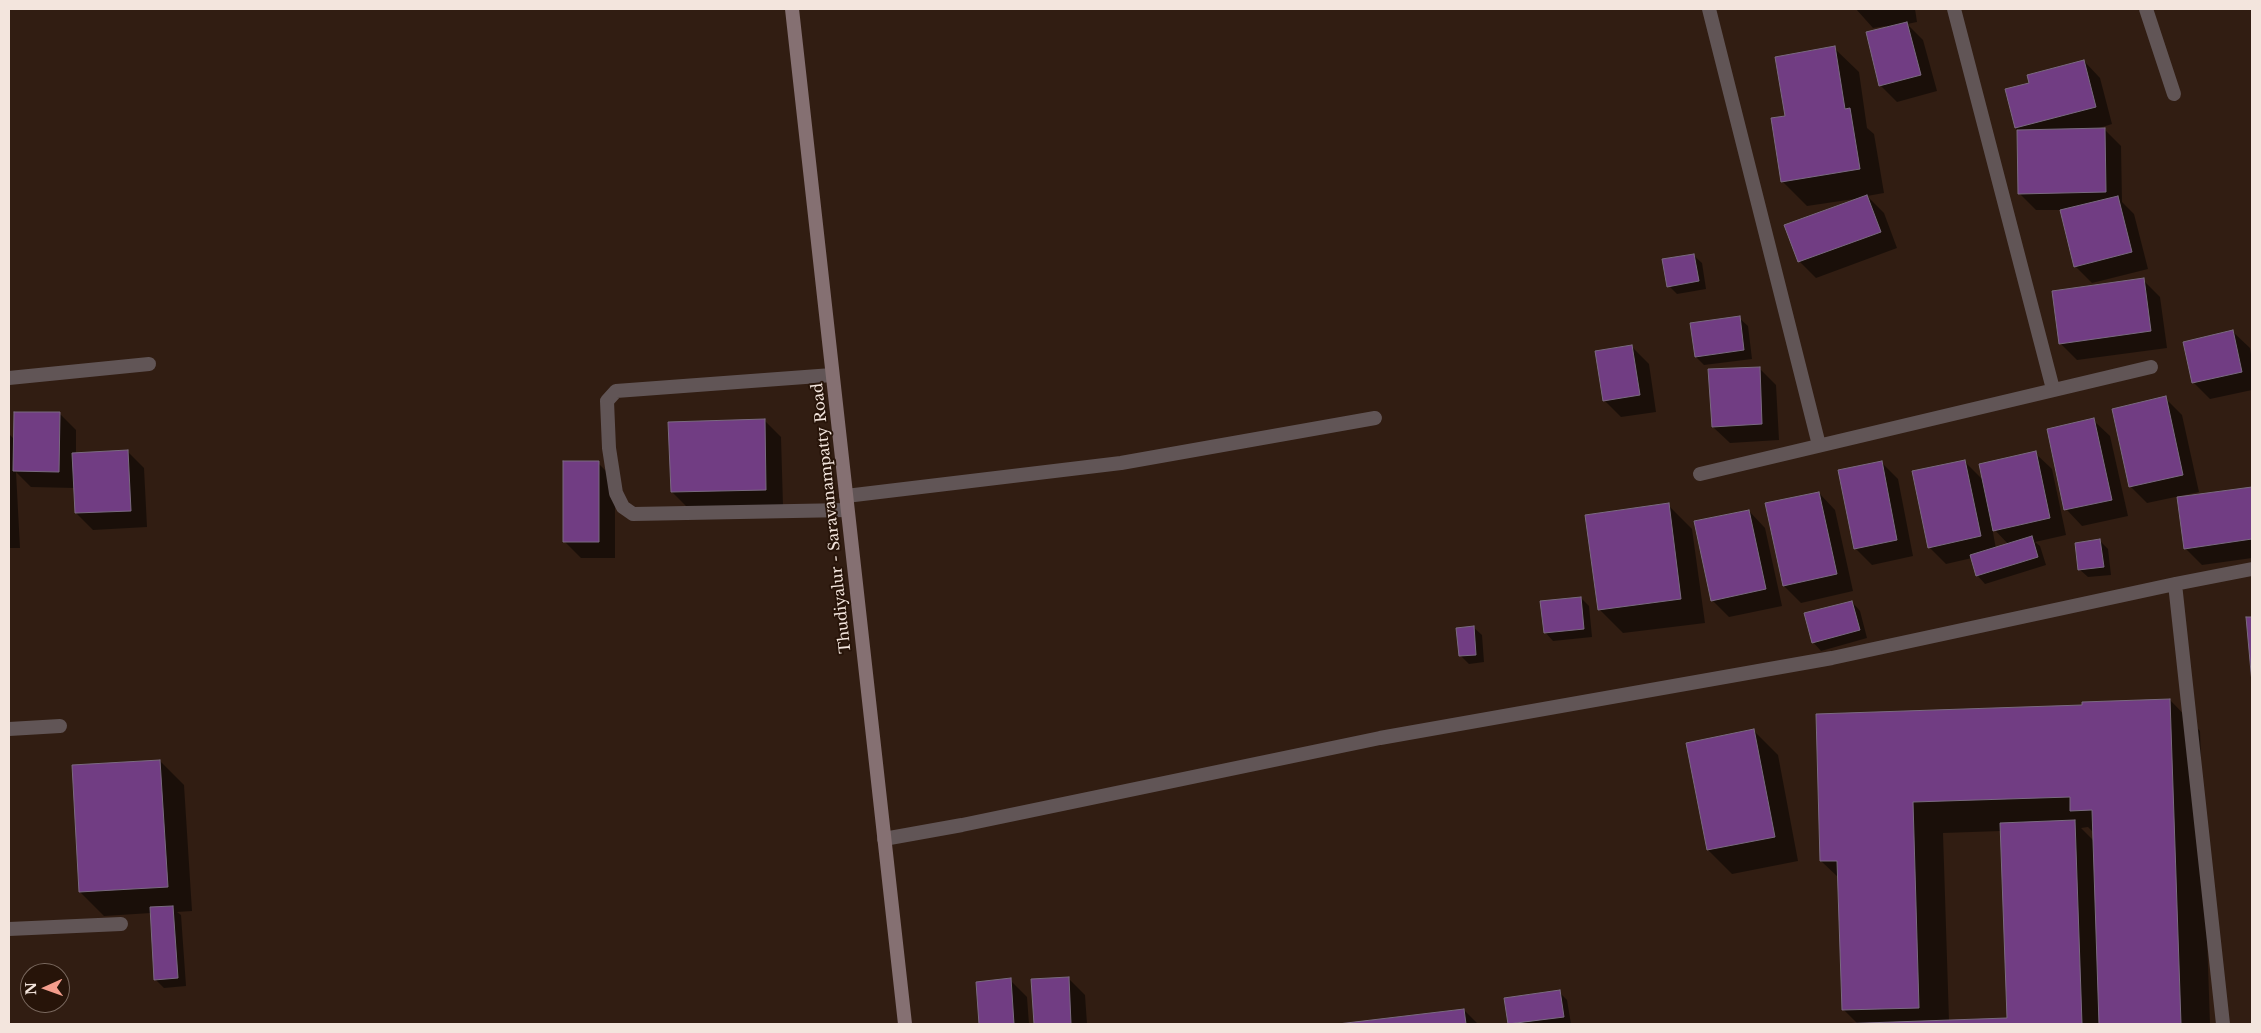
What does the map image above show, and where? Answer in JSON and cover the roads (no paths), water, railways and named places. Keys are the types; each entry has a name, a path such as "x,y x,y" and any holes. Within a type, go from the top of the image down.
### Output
{"main road":[{"name":"Thudiyalur - Saravanampatty Road","path":"792,9 905,1024"}],"street":[{"path":"1709,9 1819,445"},
{"path":"1954,9 2053,389"},
{"path":"2146,9 2174,94"},
{"path":"9,378 149,364"},
{"path":"1700,474 2152,367"},
{"path":"832,375 616,391 607,400 609,448 616,493 623,507 633,514 846,503 1121,463 1375,418"},
{"path":"884,839 962,825 1380,738 1832,658 2252,569"},
{"path":"2175,584 2223,1024"},
{"path":"9,729 60,726"},
{"path":"9,929 122,924"}]}
